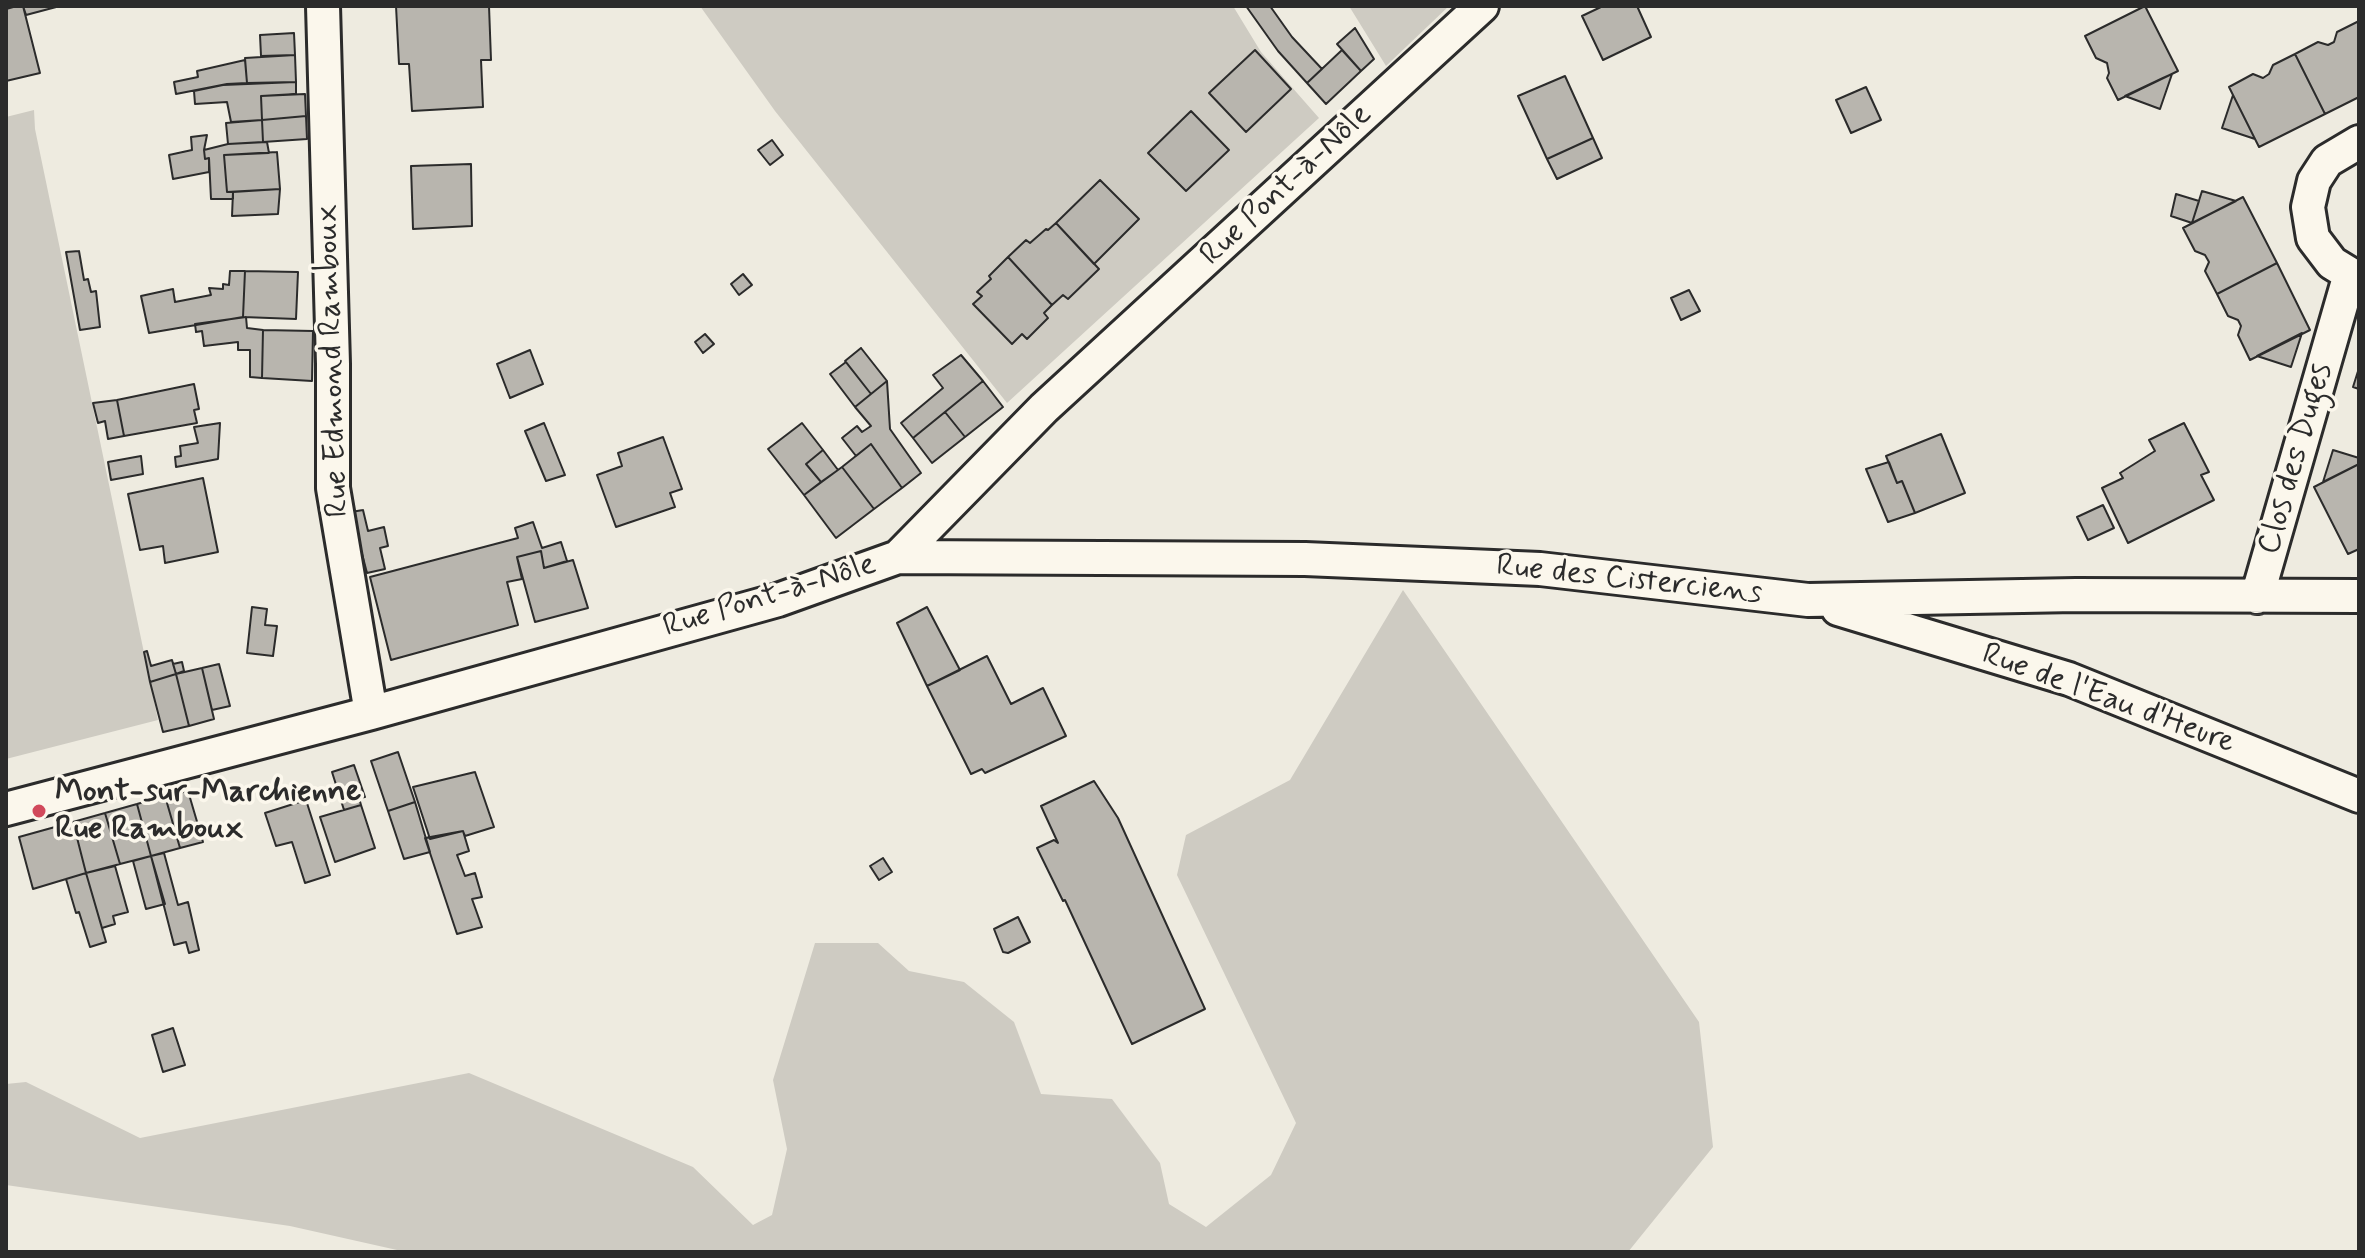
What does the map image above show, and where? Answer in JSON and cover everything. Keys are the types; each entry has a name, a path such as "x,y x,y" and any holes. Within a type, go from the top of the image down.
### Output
{"street":[{"name":"Rue Edmond Ramboux","path":"323,6 333,364 333,488 371,713"},
{"name":"Rue Pont-à-Nôle","path":"6,809 371,713 778,600 898,557 1044,408 1482,6"},
{"path":"2354,276 2332,263 2313,238 2308,207 2314,181 2327,161 2359,142"},
{"name":"Clos des Duges","path":"2257,597 2354,276"},
{"name":"Rue des Cisterciens","path":"898,557 1305,559 1524,568 1808,600 2076,595 2359,596"},
{"name":"Rue de l'Eau d'Heure","path":"1808,600 2069,679 2359,796"}],"shaded area":[{"path":"700,6 1233,6 1261,52 1319,118 1007,403 775,111"},
{"path":"1349,6 1449,6 1386,66"},
{"path":"34,110 35,129 158,720 6,759 6,117"},
{"path":"1403,590 1699,1022 1713,1147 1628,1252 406,1252 290,1226 6,1185 6,1084 26,1082 140,1138 469,1073 693,1167 753,1225 772,1215 787,1149 773,1080 815,943 878,943 909,971 964,982 1014,1022 1041,1094 1112,1099 1160,1163 1169,1204 1206,1227 1271,1175 1296,1123 1177,875 1186,835 1290,780"}],"building":[{"path":"23,6 40,73 6,81 6,9"},
{"path":"23,6 60,6 26,15"},
{"path":"396,6 489,6 491,60 481,60 483,107 412,111 409,64 399,64"},
{"path":"1246,6 1270,6 1292,37 1322,69 1307,83 1278,51"},
{"path":"1603,6 1637,6 1651,37 1603,60 1582,16"},
{"path":"2145,6 2178,71 2118,100 2107,78 2107,63 2096,58 2085,36"},
{"path":"2359,21 2359,97 2325,114 2295,54 2318,42 2328,45 2334,42 2337,32"},
{"path":"1355,28 1374,59 1361,71 1337,44"},
{"path":"294,33 295,55 261,56 260,35"},
{"path":"1255,50 1291,89 1246,132 1209,93"},
{"path":"1342,50 1361,71 1326,104 1307,83"},
{"path":"2295,54 2325,114 2259,147 2229,87 2253,74 2263,78 2273,65"},
{"path":"295,55 296,82 247,83 245,58"},
{"path":"245,60 247,83 176,94 174,82 198,77 197,71"},
{"path":"2172,74 2160,109 2125,96 2163,78"},
{"path":"1565,76 1593,138 1547,159 1518,96"},
{"path":"296,82 296,94 261,96 262,120 231,122 227,102 195,104 194,91 223,85"},
{"path":"1866,87 1881,120 1851,133 1836,100"},
{"path":"305,94 306,116 262,120 261,96"},
{"path":"2233,95 2255,139 2222,128"},
{"path":"1191,111 1229,150 1186,191 1148,153"},
{"path":"306,116 307,139 263,142 262,120"},
{"path":"262,120 263,142 228,144 226,123"},
{"path":"207,135 204,150 205,159 209,158 209,172 173,179 169,155 192,150 191,137"},
{"path":"1593,138 1602,158 1557,179 1547,159"},
{"path":"772,140 783,155 770,165 758,150"},
{"path":"267,142 269,153 224,155 227,192 233,192 233,199 211,199 209,158 205,159 204,150 228,144"},
{"path":"277,152 280,189 227,192 224,155"},
{"path":"471,164 472,226 413,229 411,166"},
{"path":"1100,180 1139,219 1094,264 1056,223"},
{"path":"280,189 278,214 232,216 233,192"},
{"path":"2202,191 2236,201 2192,223"},
{"path":"2176,194 2199,201 2192,223 2171,216"},
{"path":"2243,197 2277,263 2217,294 2205,271 2209,262 2205,255 2195,251 2183,228"},
{"path":"1056,223 1099,269 1068,299 1063,295 1052,305 1008,257 1026,240 1030,243"},
{"path":"79,251 84,280 88,279 91,292 96,291 100,327 80,330 66,252"},
{"path":"1008,257 1052,305 1044,313 1048,318 1027,339 1022,334 1012,344 973,304 982,296 977,292"},
{"path":"2277,263 2310,330 2250,360 2238,335 2241,326 2238,320 2228,316 2217,294"},
{"path":"230,271 245,271 243,317 149,333 141,296 173,289 175,302 211,295 209,288 223,289 223,284 229,285"},
{"path":"245,271 298,272 296,319 243,317"},
{"path":"743,274 752,285 739,295 731,284"},
{"path":"1689,290 1700,311 1681,320 1671,298"},
{"path":"246,317 247,328 263,330 262,378 250,377 250,350 238,350 238,342 204,346 202,331 196,332 195,324"},
{"path":"263,330 313,331 312,381 262,378"},
{"path":"2302,333 2291,367 2257,356"},
{"path":"705,334 714,344 703,353 695,342"},
{"path":"861,348 887,381 871,394 845,361"},
{"path":"530,350 543,384 510,398 497,364"},
{"path":"961,355 983,381 913,438 901,423 943,388 933,375"},
{"path":"846,362 871,394 855,407 830,374"},
{"path":"2359,368 2359,389 2353,387"},
{"path":"887,381 890,429 921,473 902,488 871,444 856,456 842,438 857,426 862,432 871,426 855,407"},
{"path":"983,381 1003,407 965,437 945,412"},
{"path":"194,384 199,409 194,410 197,423 124,436 117,400"},
{"path":"117,400 124,436 108,439 105,421 98,423 93,403"},
{"path":"945,412 965,437 932,463 913,438"},
{"path":"220,423 218,459 176,467 175,457 181,456 180,446 198,443 194,427"},
{"path":"544,423 565,475 546,481 525,431"},
{"path":"802,423 823,450 806,464 821,482 804,495 768,449"},
{"path":"2184,423 2209,472 2201,475 2214,500 2128,543 2102,488 2123,478 2120,473 2155,451 2149,440"},
{"path":"1941,434 1965,493 1915,513 1902,481 1897,483 1886,456"},
{"path":"663,437 682,489 670,493 675,507 616,527 597,475 622,466 618,453"},
{"path":"871,444 902,488 874,509 842,467"},
{"path":"823,450 838,470 821,482 806,464"},
{"path":"2333,450 2359,458 2359,464 2323,482"},
{"path":"141,456 143,474 111,480 108,462"},
{"path":"1889,462 1897,483 1902,481 1915,513 1888,522 1866,469"},
{"path":"2359,464 2359,549 2348,554 2314,487"},
{"path":"842,467 874,509 836,538 804,495"},
{"path":"203,478 218,552 165,563 163,546 140,550 128,494"},
{"path":"2103,505 2114,528 2088,540 2077,517"},
{"path":"363,510 368,531 384,527 388,546 380,548 385,569 367,573 351,512"},
{"path":"533,522 542,548 561,542 567,561 544,568 541,551 517,557 522,579 507,582 518,625 391,660 370,577 518,538 515,528"},
{"path":"541,551 544,568 573,560 588,608 535,622 517,557"},
{"path":"252,607 267,609 265,625 277,626 273,656 247,653"},
{"path":"927,607 960,670 927,686 897,623"},
{"path":"147,651 151,666 172,660 176,674 150,682 144,652"},
{"path":"987,656 1011,704 1043,688 1066,736 985,773 982,769 971,774 927,686"},
{"path":"182,662 184,671 176,674 173,664"},
{"path":"219,664 230,706 212,710 202,668"},
{"path":"202,668 214,719 189,726 176,674"},
{"path":"176,674 189,726 163,732 150,682"},
{"path":"398,752 415,802 388,811 371,761"},
{"path":"354,765 365,797 359,798 361,805 344,810 332,772"},
{"path":"475,772 494,827 465,836 463,831 430,839 413,787"},
{"path":"1094,781 1118,818 1205,1009 1132,1044 1065,900 1037,848 1054,840 1058,843 1041,806"},
{"path":"188,791 203,842 180,848 165,796"},
{"path":"165,796 180,848 151,856 137,804"},
{"path":"306,800 330,875 305,883 292,842 276,846 265,813"},
{"path":"415,802 430,852 404,859 388,811"},
{"path":"137,804 151,856 120,864 105,813"},
{"path":"361,805 375,848 335,862 320,817"},
{"path":"105,813 120,864 86,873 73,822"},
{"path":"73,822 86,873 33,889 19,837"},
{"path":"463,831 469,851 457,855 465,876 475,873 482,897 472,899 482,927 457,934 425,838"},
{"path":"164,853 178,905 188,902 199,950 189,953 186,942 174,945 151,856"},
{"path":"151,856 165,904 146,909 133,861"},
{"path":"883,858 892,872 879,880 870,866"},
{"path":"115,866 128,912 113,916 115,924 102,928 86,873"},
{"path":"86,873 106,942 90,947 66,879"},
{"path":"1018,917 1030,942 1008,953 1003,952 994,929"},
{"path":"173,1028 185,1065 163,1072 152,1035"}],"place":[{"name":"Mont-sur-Marchienne Rue Ramboux","path":"39,811"}]}
